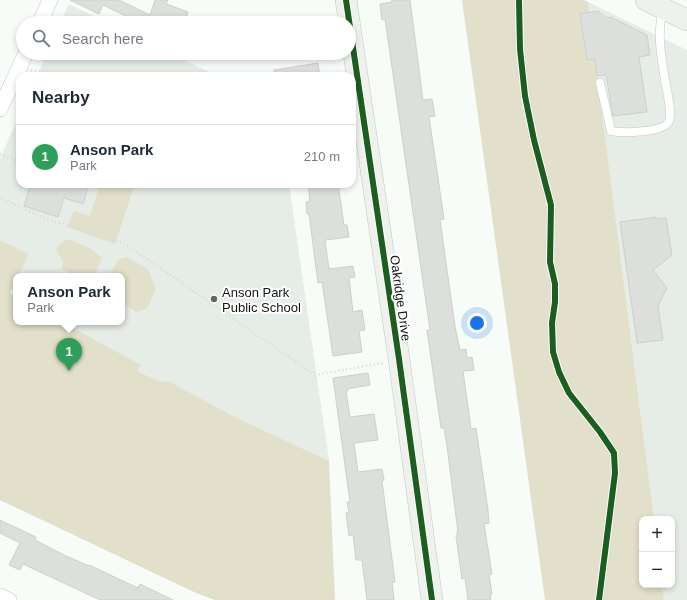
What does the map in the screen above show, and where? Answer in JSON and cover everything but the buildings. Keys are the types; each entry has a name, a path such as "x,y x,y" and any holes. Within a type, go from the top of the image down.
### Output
{"street":[{"path":"43,16 50,0"},
{"name":"Oakridge Drive","path":"346,0 348,16"},
{"path":"654,4 687,20"},
{"path":"17,72 22,60"},
{"name":"Oakridge Drive","path":"355,60 399,359 432,600"},
{"path":"0,108 16,73"},
{"path":"0,596 9,600"}],"lane":[{"path":"600,82 611,131 619,132 657,129 666,126 669,121 670,111 663,68 660,30 654,4"}],"path":[{"path":"19,67 36,72"},
{"path":"0,154 16,160"},
{"path":"0,198 44,218 124,243 315,375 399,359"}],"shaded area":[{"path":"462,0 584,0 588,2 654,516 639,516 639,588 662,588 664,600 545,600"},
{"path":"588,2 687,50 687,600 664,600 662,588 675,588 675,516 654,516"},
{"path":"69,4 94,16 63,16"},
{"path":"44,60 184,60 209,72 39,72"},
{"name":"Anson Park Public School","path":"16,123 16,188 290,188 329,461 39,325 125,325 125,273 20,273 29,254 0,240 0,158"},
{"path":"99,188 134,188 115,244 67,227 74,211 90,216"},
{"path":"67,239 90,248 102,258 95,273 69,273 62,269 63,262 56,250 59,245"},
{"path":"0,240 29,254 20,273 13,273 13,288 10,293 13,295 13,325 68,325 141,365 137,371 161,382 168,381 229,414 329,461 335,600 215,600 196,593 0,500"},
{"path":"126,257 148,269 156,289 147,309 136,312 125,304 125,273 111,273 118,260"}],"cycle path":[{"path":"346,0 348,16"},
{"path":"519,0 520,49 525,96 534,140 551,205 550,262 555,284 555,302 552,323 553,352 559,372 569,393 600,432 614,453 615,473 599,600"},
{"path":"355,60 399,359 432,600"}],"place":[{"name":"Anson Park Public School","path":"214,299"},
{"name":"Anson Park","path":"69,371"}]}
